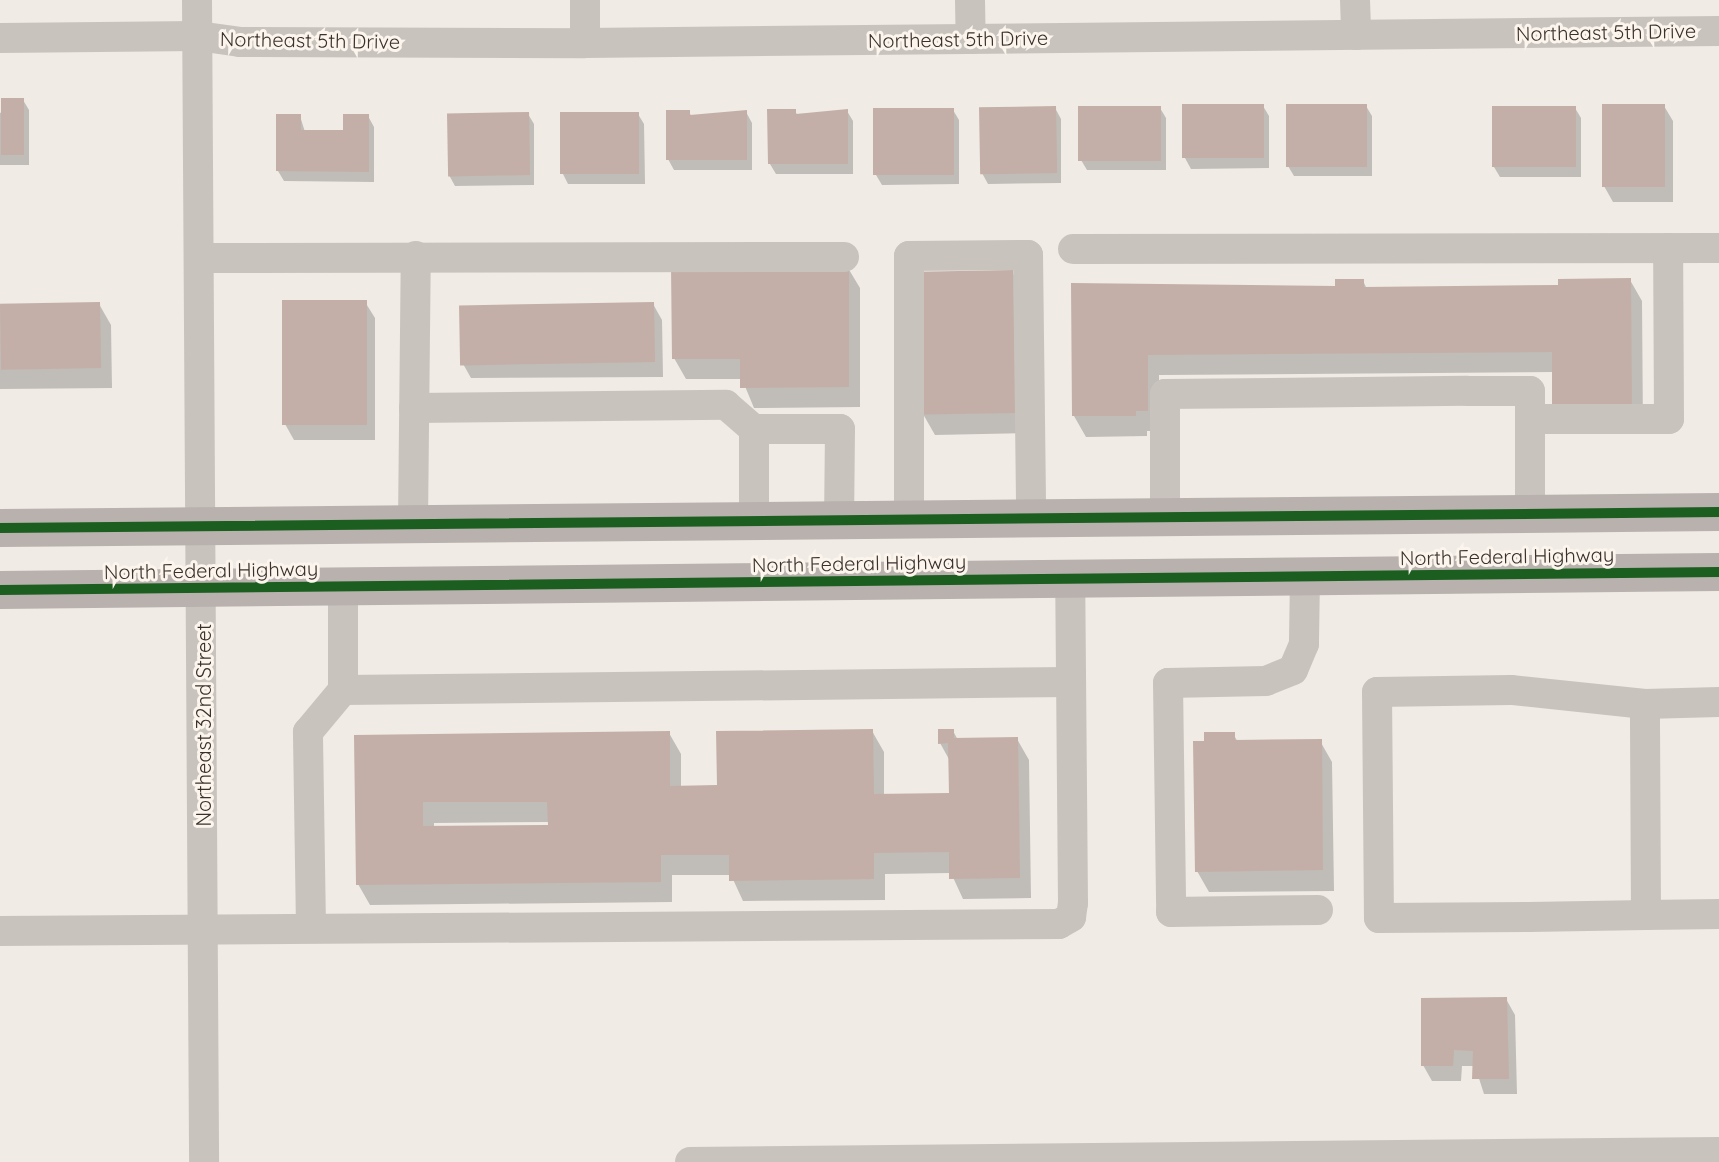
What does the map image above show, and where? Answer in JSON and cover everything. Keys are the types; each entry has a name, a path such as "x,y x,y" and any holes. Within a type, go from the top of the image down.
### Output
{"main road":[{"name":"North Federal Highway","path":"0,528 1719,512"},
{"name":"North Federal Highway","path":"0,590 1719,572"}],"street":[{"name":"Northeast 32nd Street","path":"197,0 204,525 204,1162"},
{"path":"585,0 585,43"},
{"path":"970,0 971,39"},
{"path":"1355,0 1356,35"},
{"name":"Northeast 5th Drive","path":"0,38 198,36 240,42 585,43 1719,31"},
{"path":"1530,419 1669,419 1668,248"},
{"path":"1073,249 1719,248"},
{"path":"909,519 909,256 998,255 1028,255 1031,518"},
{"path":"413,523 416,256"},
{"path":"201,258 844,257"},
{"path":"1165,517 1165,394 1530,391 1530,514"},
{"path":"414,408 726,405 754,429 840,429 839,520"},
{"path":"754,429 754,520"},
{"path":"1305,577 1304,644 1293,670 1266,681 1168,683 1171,912 1318,910"},
{"path":"0,931 1059,924 1071,917 1073,903 1070,579"},
{"path":"311,927 308,732 343,690 343,586"},
{"path":"343,690 1071,682"},
{"path":"1719,702 1645,704 1511,690 1377,692 1379,918 1719,914"},
{"path":"1645,704 1646,915"},
{"path":"690,1162 1719,1152"}],"building":[{"path":"1,98 24,98 24,155 1,155"},
{"path":"1182,104 1264,104 1264,158 1182,158"},
{"path":"1286,104 1367,104 1367,167 1286,167"},
{"path":"1602,104 1665,104 1665,187 1602,187"},
{"path":"1056,106 1057,173 980,174 979,107"},
{"path":"1078,106 1161,106 1161,161 1078,161"},
{"path":"1492,106 1576,106 1576,167 1492,167"},
{"path":"873,108 954,108 954,175 873,175"},
{"path":"767,109 796,109 796,114 848,109 848,164 768,164"},
{"path":"666,110 690,110 690,115 747,110 747,160 666,160"},
{"path":"529,112 530,175 448,176 447,113"},
{"path":"560,112 639,112 639,174 560,174"},
{"path":"276,114 301,114 301,130 343,130 343,114 369,114 369,172 276,171"},
{"path":"671,266 849,266 849,387 740,388 740,359 672,359"},
{"path":"1013,270 1015,413 922,415 919,272"},
{"path":"1631,278 1632,411 1552,412 1552,352 1148,355 1148,411 1136,411 1136,416 1072,416 1071,283 1335,286 1335,279 1364,279 1364,287 1558,285 1558,279"},
{"path":"282,300 367,300 367,425 282,425"},
{"path":"100,302 101,368 1,370 0,304"},
{"path":"654,302 655,362 460,365 459,305"},
{"path":"873,729 874,794 949,793 948,743 938,744 938,729 954,729 954,738 1018,737 1020,878 949,879 949,852 874,853 874,879 729,881 729,855 661,855 661,882 356,885 354,735 670,731 670,786 717,785 716,731","holes":["423,802 547,802 548,825 423,826"]},
{"path":"1204,732 1235,732 1235,740 1322,739 1323,870 1195,872 1193,741 1204,741"},
{"path":"1507,997 1509,1079 1472,1079 1473,1051 1454,1050 1453,1066 1421,1066 1421,998"}],"cycle path":[{"path":"0,528 1719,512"},
{"path":"0,590 1719,572"}]}
